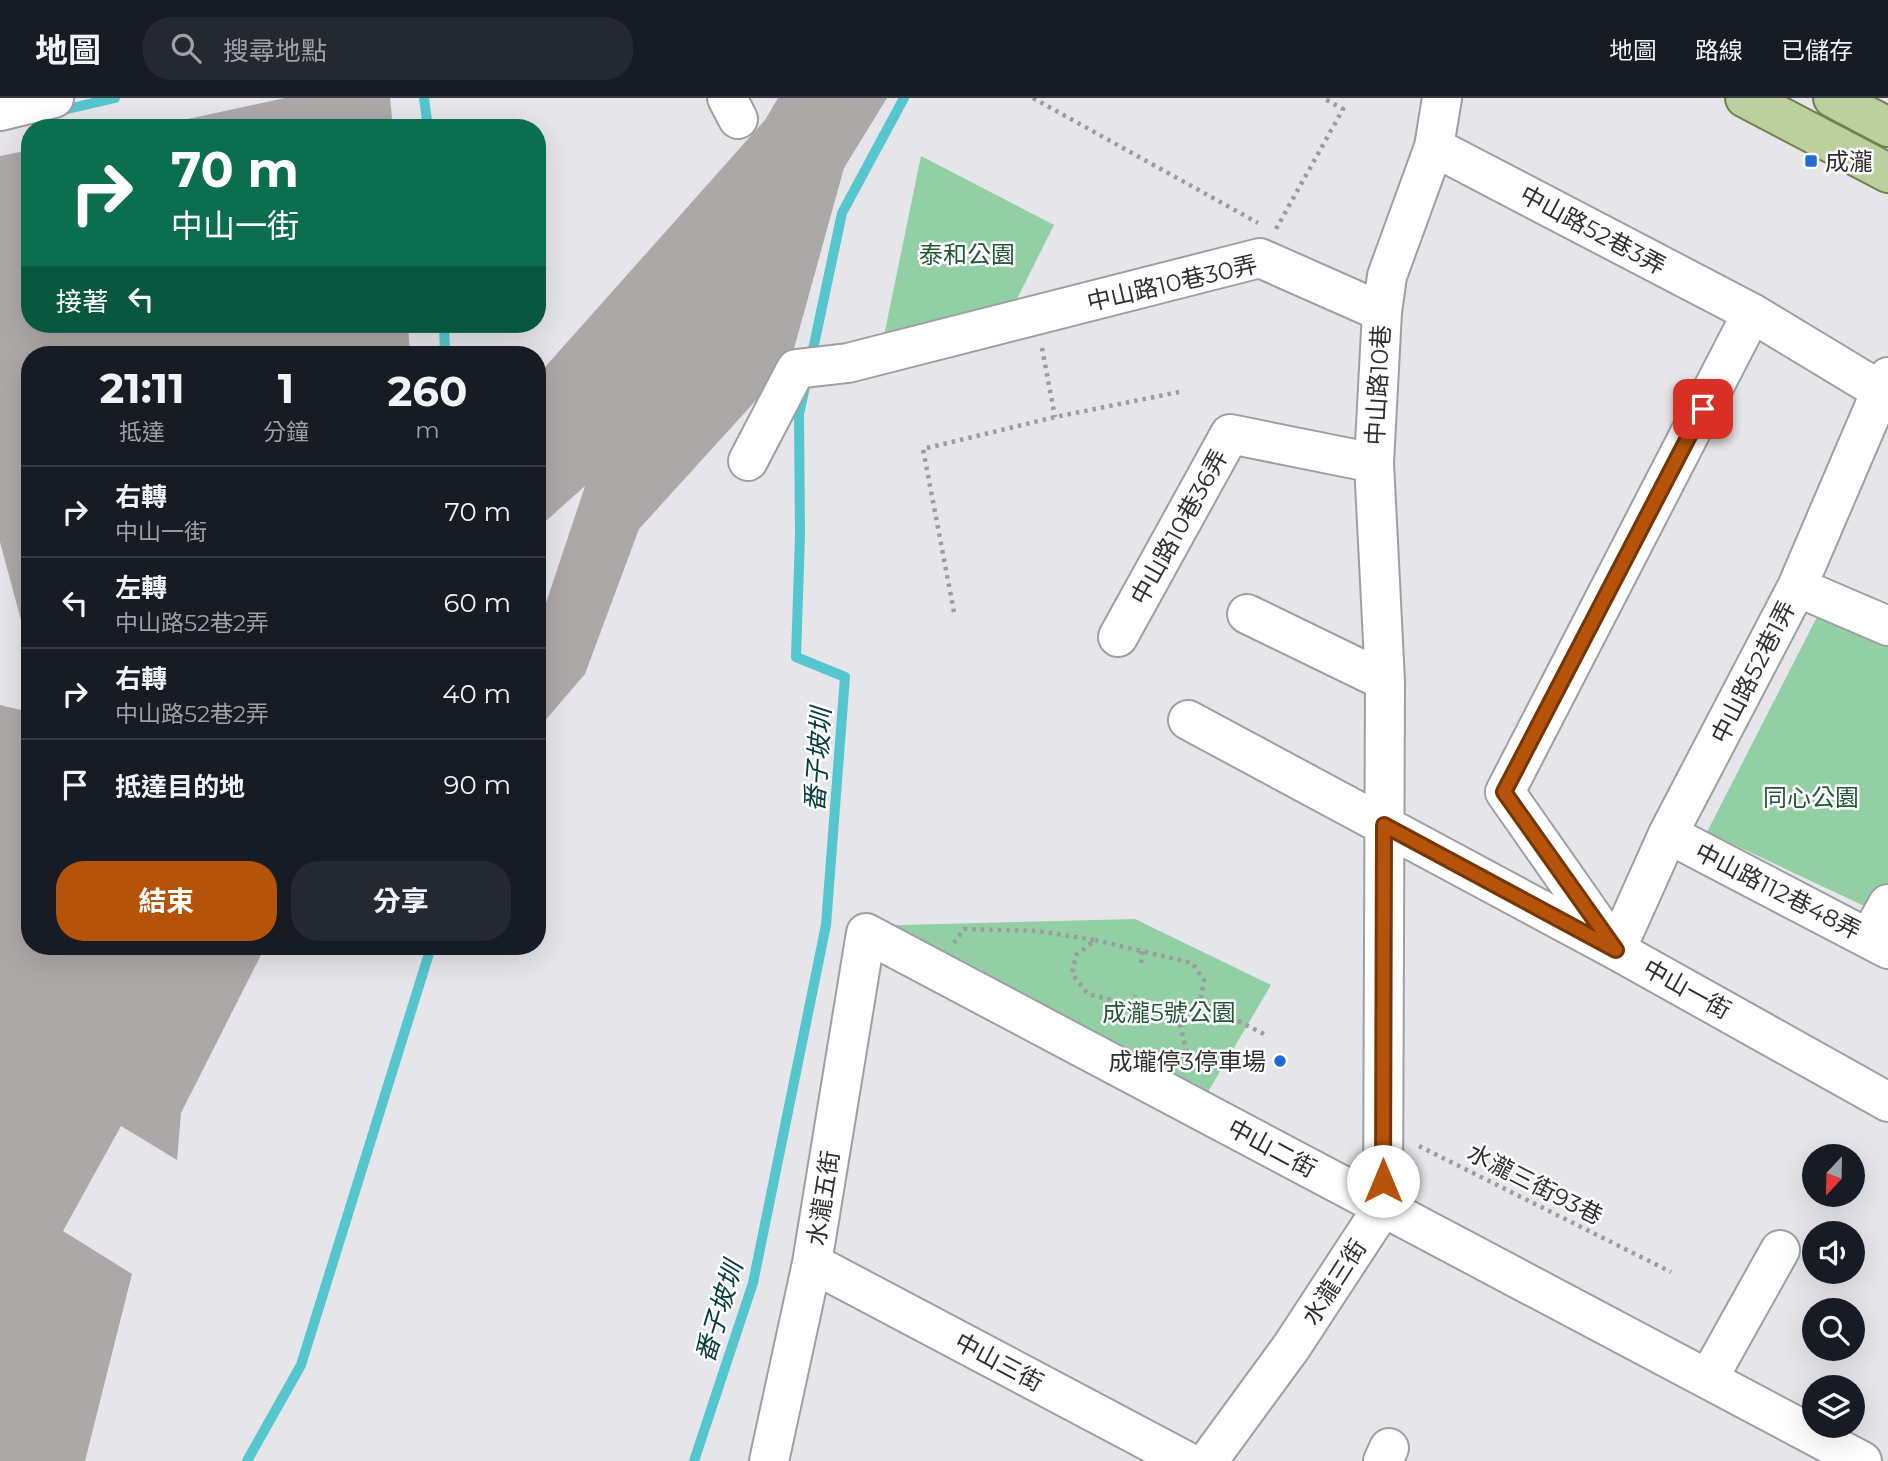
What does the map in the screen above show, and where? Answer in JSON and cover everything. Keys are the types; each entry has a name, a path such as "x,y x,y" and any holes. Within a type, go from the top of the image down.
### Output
{"main road":[{"path":"1745,98 1888,173"},
{"path":"1833,98 1888,127"}],"street":[{"path":"0,111 54,98"},
{"name":"中山路10巷","path":"1384,825 1385,681 1374,463 1382,312 1387,276 1434,147 1442,98"},
{"name":"中山路52巷3弄","path":"1434,147 1885,384"},
{"name":"中山路10巷30弄","path":"748,461 796,369 848,363 1036,316 1267,245 1382,312"},
{"path":"1616,950 1504,792 1752,313"},
{"name":"中山路52巷1弄","path":"1616,950 1668,834 1797,587 1885,384"},
{"name":"中山路10巷36弄","path":"1118,637 1230,435 1374,463"},
{"path":"1797,587 1888,626"},
{"path":"1247,614 1385,681"},
{"name":"中山一街","path":"1188,720 1616,950 1888,1102"},
{"path":"1383,1207 1384,825"},
{"name":"中山路112巷48弄","path":"1668,834 1878,943"},
{"path":"1878,943 1888,904"},
{"name":"中山二街","path":"866,933 1862,1461"},
{"name":"水瀧五街","path":"769,1461 812,1263 866,933"},
{"name":"水瀧三街","path":"1208,1461 1292,1346 1383,1207"},
{"path":"1708,1379 1780,1250"},
{"name":"中山三街","path":"812,1263 1186,1461"}],"path":[{"path":"1033,98 1267,245 1343,109 1323,98"},
{"path":"1036,316 1055,417"},
{"path":"954,612 923,449 1055,417 1179,392"},
{"path":"936,970 964,929 1038,931 1095,940 1192,963 1204,980 1200,1002 1178,1016 1088,994 1072,974 1076,955 1095,940"},
{"path":"1141,964 1142,951"},
{"path":"1134,1005 1135,995"},
{"path":"1200,1002 1264,1034"},
{"name":"水瀧三街93巷","path":"1383,1128 1671,1272"}],"green space":[{"name":"泰和公園","path":"921,156 1054,225 1005,323 879,360"},
{"name":"同心公園","path":"1817,617 1888,645 1888,892 1877,912 1707,832"},
{"name":"成瀧5號公園","path":"1135,919 1271,985 1199,1107 864,926"}],"building":[{"path":"285,98 390,98 392,119 188,119"},
{"path":"778,98 887,98 844,168 790,363 639,529 585,674 546,720 546,603 585,486 546,521 546,366 765,120"},
{"path":"21,152 21,333 409,333 409,346 21,346 21,620 0,542 0,156"},
{"path":"0,705 21,710 21,955 261,955 181,1113 177,1160 121,1126 63,1231 132,1274 85,1461 0,1461"}],"waterway":[{"path":"59,111 115,98"},
{"path":"424,98 427,119"},
{"name":"番子坡圳","path":"811,359 842,213 904,98"},
{"path":"444,333 445,346"},
{"name":"番子坡圳","path":"694,1461 753,1283 826,925 845,677 796,657 800,535 799,414 805,387"},
{"path":"247,1461 301,1365 429,955"}],"place":[{"name":"成瀧","path":"1811,161"},
{"name":"成壠停3停車場","path":"1280,1061"}],"route":[{"path":"1383,1181 1384,825 1616,950 1504,792 1703,409"}]}
